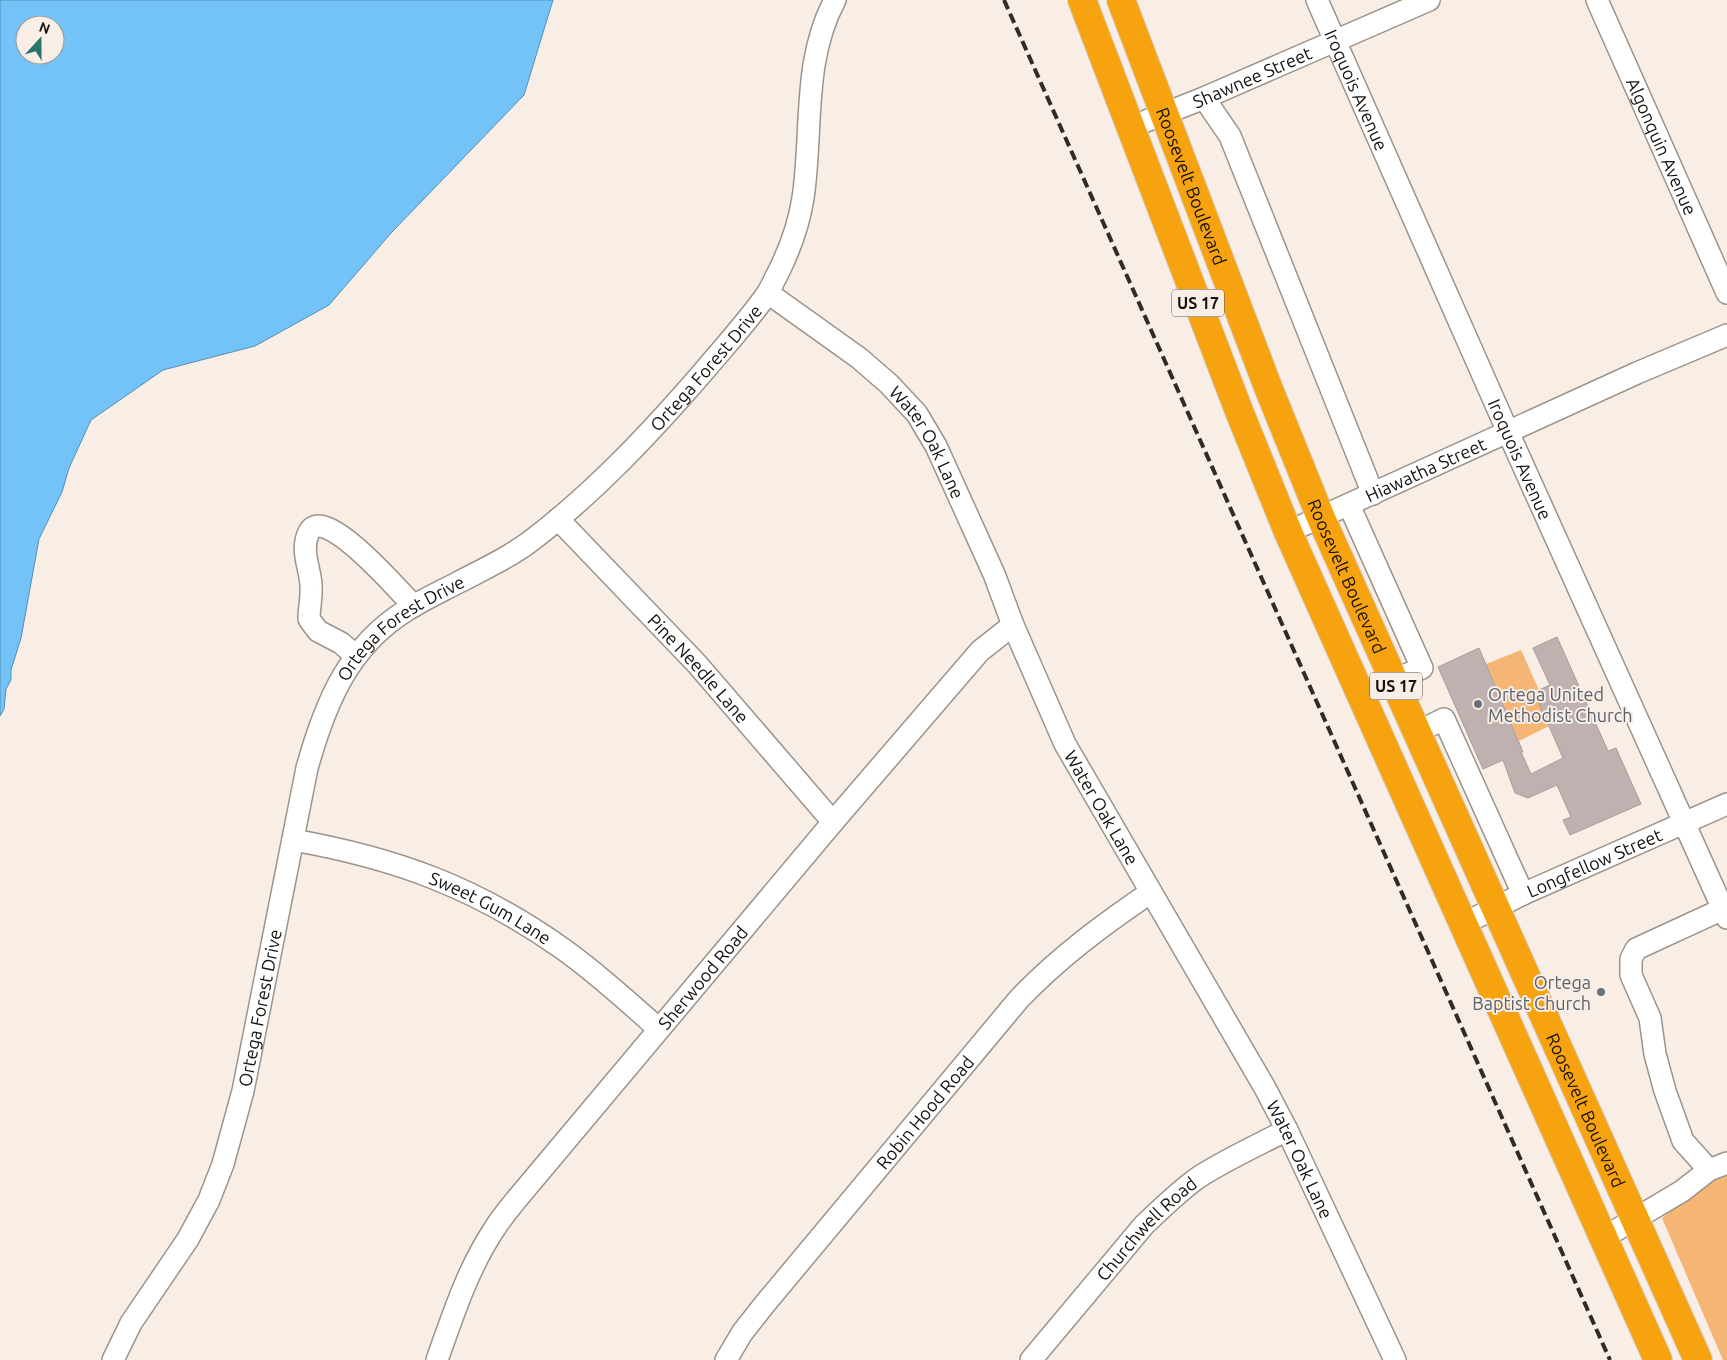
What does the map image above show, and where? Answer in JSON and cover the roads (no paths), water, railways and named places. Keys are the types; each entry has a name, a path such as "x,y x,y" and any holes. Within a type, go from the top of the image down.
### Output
{"highway":[{"name":"Roosevelt Boulevard","path":"1082,0 1239,411 1288,532 1658,1360"},
{"name":"Roosevelt Boulevard","path":"1121,0 1268,387 1321,518 1698,1360"}],"street":[{"name":"Ortega Forest Drive","path":"114,1360 131,1323 188,1239 208,1200 223,1164 243,1091 307,768 314,741 329,700 356,656 381,629 414,606 500,562 534,539 558,519 664,417 768,293 785,258 798,223 803,198 814,64 818,40 826,16 835,0"},
{"name":"Iroquois Avenue","path":"1317,0 1508,432 1725,914"},
{"name":"Shawnee Street","path":"1131,127 1204,98 1429,0"},
{"name":"Algonquin Avenue","path":"1597,0 1727,292"},
{"path":"1204,98 1230,136 1373,494"},
{"name":"Water Oak Lane","path":"768,293 859,358 888,384 917,414 936,446 994,574 1013,625 1065,744 1288,1130 1395,1360"},
{"name":"Hiawatha Street","path":"1288,532 1727,334"},
{"path":"1349,505 1422,668 1394,680"},
{"name":"Pine Needle Lane","path":"558,519 697,664 833,822"},
{"path":"356,656 341,643 318,631 309,619 311,587 305,552 308,534 311,529 322,527 341,536 352,544 368,557 414,606"},
{"name":"Sherwood Road","path":"437,1360 464,1286 494,1228 833,822 980,651 1013,625"},
{"path":"1417,732 1444,718 1523,894"},
{"name":"Longfellow Street","path":"1464,924 1523,894 1727,804"},
{"name":"Sweet Gum Lane","path":"293,840 340,848 379,859 428,874 474,894 502,909 564,950 660,1029"},
{"name":"Robin Hood Road","path":"726,1360 742,1334 764,1306 1019,1000 1060,959 1100,927 1151,892"},
{"path":"1604,1238 1718,1167 1683,1141 1664,1091 1655,1054 1650,1018 1632,975 1631,958 1636,949 1725,914"},
{"name":"Churchwell Road","path":"1031,1360 1144,1226 1163,1207 1197,1178 1288,1130"}],"water":[{"path":"0,0 553,0 524,95 392,232 329,305 255,346 163,370 91,420 69,468 62,492 39,539 21,638 11,670 11,680 6,689 4,709 0,716"}],"railway":[{"path":"1004,0 1610,1360"}],"place":[{"name":"Ortega United Methodist Church","path":"1478,704"},
{"name":"Ortega Baptist Church","path":"1601,992"}]}
